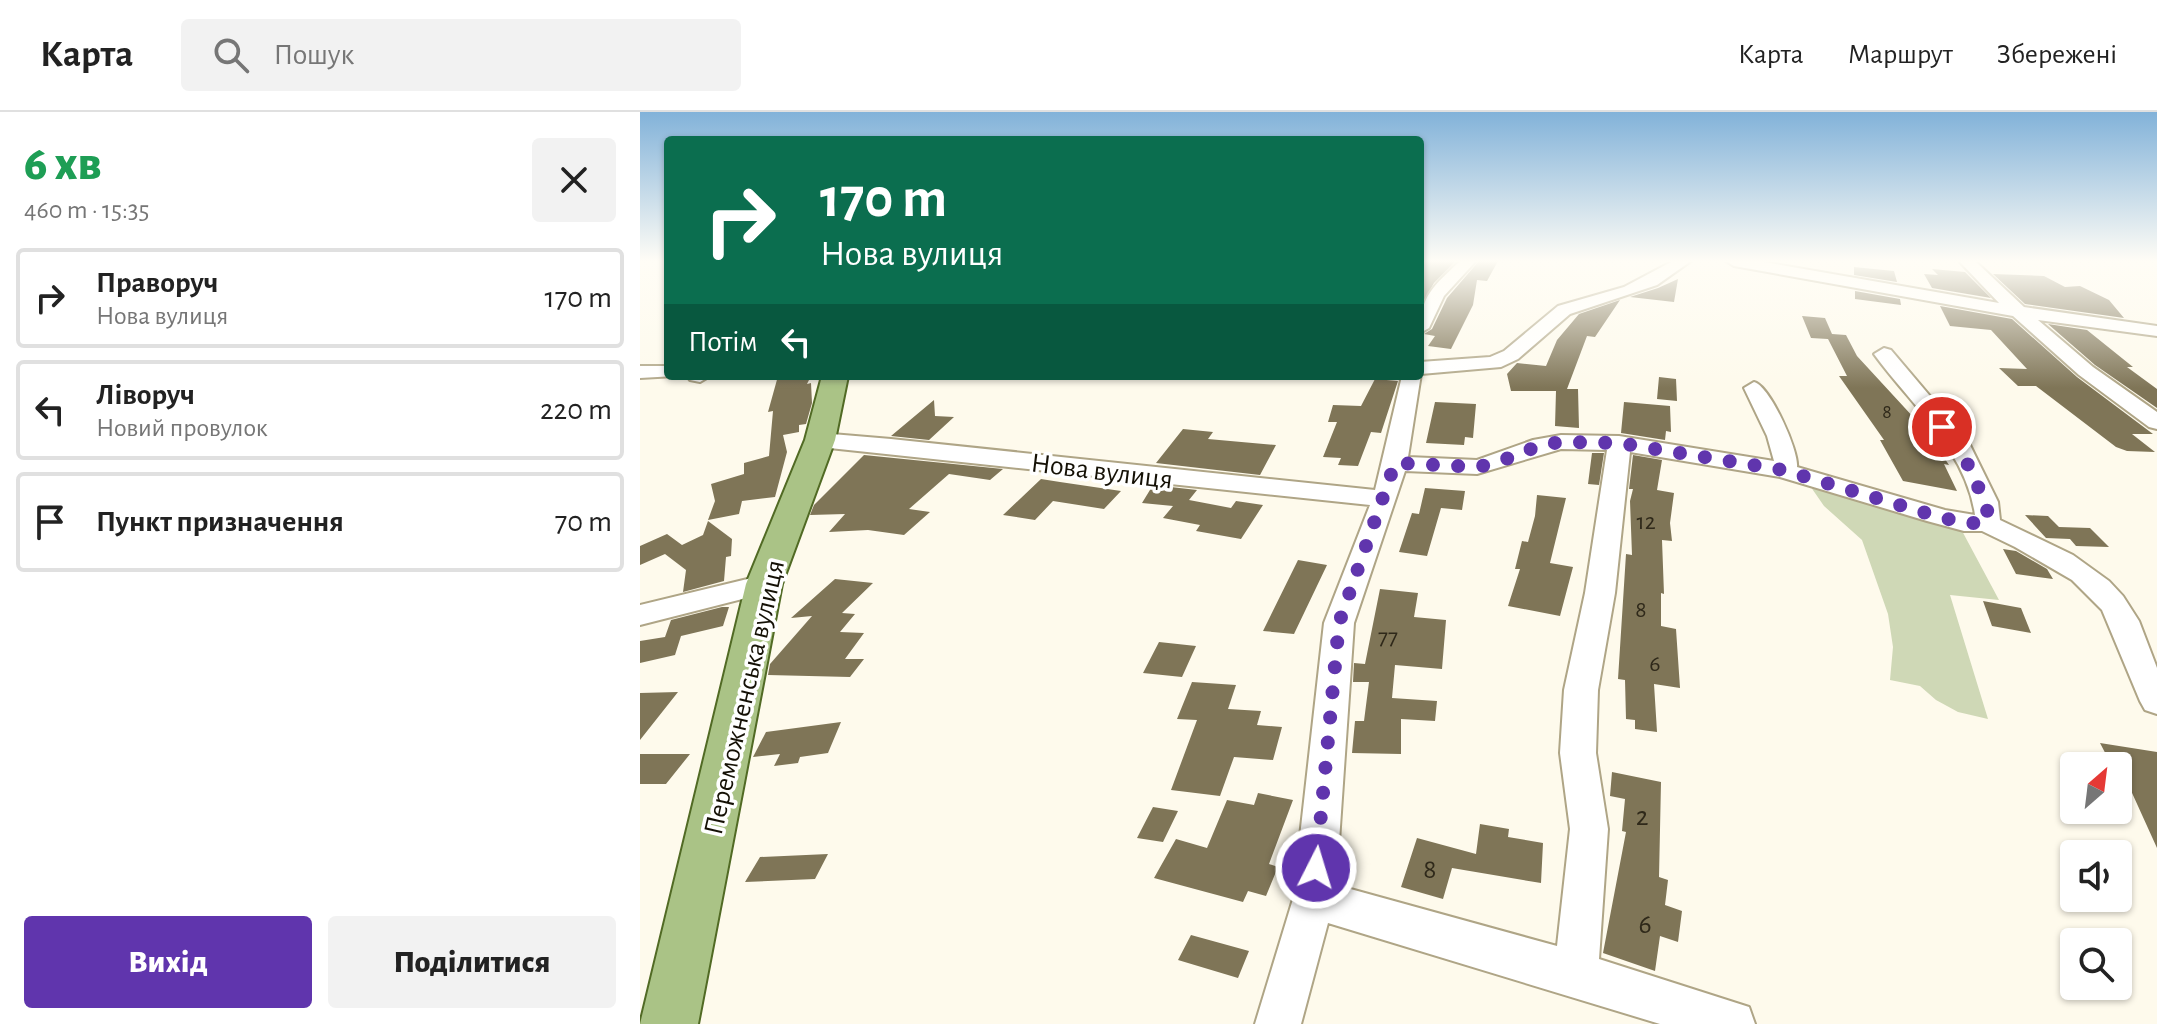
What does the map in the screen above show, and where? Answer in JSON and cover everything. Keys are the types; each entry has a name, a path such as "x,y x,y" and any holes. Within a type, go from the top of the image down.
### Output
{"main road":[{"name":"Переможненська вулиця","path":"668,1024 764,584 820,440 834,380"}],"street":[{"path":"1424,368 1494,363 1511,355 1564,310 1586,304"},
{"path":"1981,304 2043,316 2157,331"},
{"path":"2010,304 2088,373 2157,422"},
{"path":"1884,354 1957,441 1985,502 1988,514 1986,523"},
{"path":"640,372 664,372"},
{"path":"1278,1024 1314,899 1339,623 1385,499 1411,380"},
{"path":"1754,388 1778,436 1787,464 1783,470"},
{"name":"Нова вулиця","path":"820,440 946,450 1109,472 1385,499"},
{"path":"1395,463 1477,467 1541,445 1561,442 1619,443 1783,470 1936,516 1964,523 1986,523 2069,566 2092,581 2110,599 2125,622 2149,690 2157,701"},
{"path":"1576,974 1589,829 1578,753 1581,690 1600,593 1619,443"},
{"path":"640,615 764,584"},
{"path":"1314,899 1576,974 1732,1024"}],"green space":[{"path":"1806,480 1961,529 1999,600 1950,595 1988,719 1958,712 1936,700 1920,686 1890,680 1893,647 1888,614 1862,540 1824,506"}],"building":[{"path":"1444,304 1473,304 1451,349 1428,346 1435,336 1424,334 1432,329"},
{"path":"1618,304 1595,337 1587,336 1567,389 1578,389 1579,428 1555,426 1556,391 1511,391 1507,374 1517,363 1546,366 1557,340 1579,314"},
{"path":"2025,304 2112,304 2124,318"},
{"path":"1940,306 2012,319 2077,377 2153,434 2132,434 2155,452 2127,451 2116,447 2036,386 2018,386 1999,368 2027,369 1991,330 1950,326"},
{"path":"1802,316 1825,318 1832,334 1846,335 1857,356 1927,432 1949,465 1944,464 1957,491 1903,481 1880,440 1884,440 1839,376 1847,376 1828,339 1811,338"},
{"path":"2048,324 2087,330 2133,367 2127,367 2157,389 2157,408 2095,365"},
{"path":"1659,377 1676,379 1677,401 1657,399"},
{"path":"777,380 809,380 807,384 811,383 812,403 806,424 799,425 799,432 783,435 787,452 775,497 742,501 739,514 708,520 715,501 711,484 744,474 744,463 769,456 773,411 768,412"},
{"path":"1374,380 1398,381 1381,433 1371,432 1358,466 1338,465 1341,458 1323,457 1337,422 1328,422 1333,405 1361,406"},
{"path":"934,400 935,416 954,417 929,440 891,436"},
{"path":"1435,402 1476,404 1473,438 1465,437 1464,445 1426,443"},
{"path":"1624,402 1670,406 1671,432 1666,431 1665,440 1621,433"},
{"path":"1183,429 1213,432 1208,439 1276,445 1260,475 1156,463"},
{"path":"1592,453 1604,453 1599,485 1588,484"},
{"path":"864,455 1003,469 990,480 949,474 909,509 930,512 904,535 868,530 829,532 845,514 810,515 814,505"},
{"path":"1633,455 1662,460 1657,490 1674,493 1670,523 1672,541 1662,540 1664,594 1661,593 1661,626 1676,629 1680,688 1654,684 1657,732 1635,729 1635,720 1626,719 1625,680 1618,679 1626,554 1632,555 1630,501 1633,489 1629,489"},
{"path":"1041,479 1121,491 1104,509 1053,501 1035,520 1003,515"},
{"path":"1153,485 1197,490 1189,500 1231,508 1236,501 1263,505 1241,539 1196,531 1200,525 1163,518 1173,506 1142,503"},
{"path":"1425,488 1465,491 1462,510 1441,508 1427,556 1399,552 1412,513 1419,514"},
{"path":"1537,495 1566,498 1550,563 1573,567 1560,616 1508,606 1520,569 1515,569 1522,541 1528,542 1535,516"},
{"path":"2025,515 2048,516 2059,527 2090,528 2109,547 2076,546 2070,539 2046,538"},
{"path":"708,521 732,539 731,556 726,557 724,581 683,592 686,570 665,554 640,565 640,546 667,534 682,545 703,535"},
{"path":"2003,549 2016,551 2047,569 2053,579 2016,574"},
{"path":"1298,560 1327,565 1294,634 1263,631"},
{"path":"835,579 873,583 842,613 855,614 840,632 864,633 845,659 864,659 850,677 768,675 770,664 812,616 791,618"},
{"path":"1380,589 1418,593 1414,617 1446,620 1442,669 1395,665 1392,698 1437,701 1435,721 1401,719 1401,754 1352,753 1355,721 1364,721 1369,682 1353,682 1354,663 1365,664"},
{"path":"1983,601 2021,608 2031,633 1992,626"},
{"path":"729,607 723,626 681,636 675,655 640,663 640,641 665,637 671,620"},
{"path":"1159,642 1196,646 1182,677 1143,673"},
{"path":"1192,682 1236,685 1228,709 1261,711 1257,725 1282,727 1273,760 1234,757 1220,796 1171,790 1197,720 1177,719"},
{"path":"678,692 640,740 640,693"},
{"path":"841,722 828,753 800,757 798,763 774,766 780,754 753,757 766,732"},
{"path":"2100,743 2157,752 2157,848 2132,793 2132,752 2105,752"},
{"path":"640,754 690,754 666,784 640,784"},
{"path":"1612,772 1661,782 1659,877 1668,880 1665,905 1682,911 1678,942 1660,936 1655,971 1603,953 1626,832 1622,831 1625,799 1610,796"},
{"path":"1258,793 1293,800 1269,864 1278,867 1266,896 1248,891 1243,902 1154,878 1176,839 1207,848 1227,800 1254,805"},
{"path":"1153,807 1178,811 1163,842 1137,838"},
{"path":"1480,824 1509,829 1508,837 1543,843 1541,883 1452,868 1443,899 1401,887 1417,838 1476,854"},
{"path":"828,854 815,879 745,882 760,857"},
{"path":"1191,935 1249,951 1238,978 1178,960"}],"route":[{"path":"1316,868 1339,623 1385,499 1395,463 1477,467 1541,445 1592,441 1619,443 1783,470 1936,516 1964,523 1986,523 1988,514 1985,502 1957,441 1942,427"}]}
